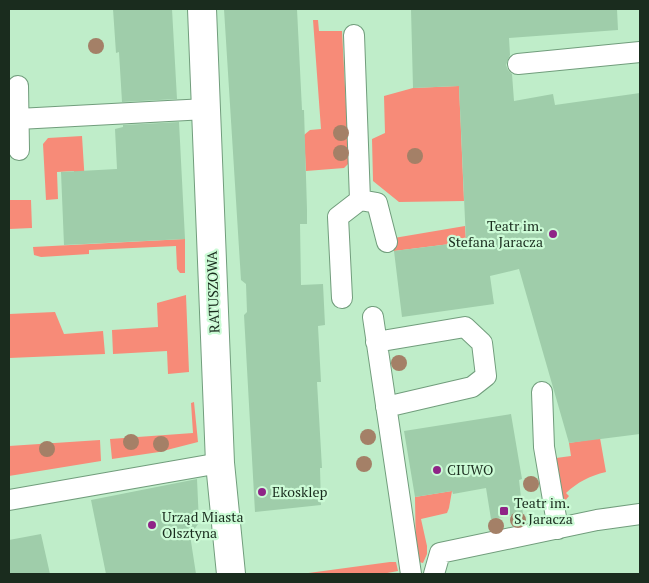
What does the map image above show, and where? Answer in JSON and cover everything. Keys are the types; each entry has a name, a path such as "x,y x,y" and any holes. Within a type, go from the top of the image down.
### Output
{"street":[{"name":"RATUSZOWA","path":"202,9 220,463 231,574"}],"lane":[{"path":"354,35 360,200"},
{"path":"518,64 640,52"},
{"path":"18,86 19,150"},
{"path":"18,120 206,108"},
{"path":"342,298 338,217 360,200 377,203 387,242"},
{"path":"373,317 410,574"},
{"path":"376,342 465,327 482,343 486,376 472,387 386,407"},
{"path":"542,392 544,447 558,529"},
{"path":"9,500 220,463"},
{"path":"434,574 440,553 597,520 640,514"}],"shaded area":[{"path":"313,20 318,20 319,31 342,31 349,163 344,168 306,171 304,135 310,130 321,129"},
{"path":"459,86 464,201 399,202 373,181 372,139 385,133 384,96 413,88"},
{"path":"82,136 85,184 75,184 74,171 57,172 58,199 46,200 43,144 48,138"},
{"path":"9,200 31,200 32,228 9,229"},
{"path":"465,226 466,242 394,251 394,238"},
{"path":"185,239 185,273 180,273 177,269 176,246 89,250 89,254 41,257 34,255 33,247"},
{"path":"186,295 189,372 168,374 167,351 113,354 112,330 158,327 157,303"},
{"path":"55,312 64,334 103,331 105,354 9,358 9,314"},
{"path":"194,402 198,442 159,452 112,459 110,439 193,433 191,403"},
{"path":"600,438 606,472 584,480 575,486 566,493 569,496 564,502 556,458 571,456 569,443"},
{"path":"100,440 101,461 9,476 9,446"},
{"path":"452,491 447,513 421,519 427,554 423,563 419,562 416,557 415,497"},
{"path":"396,562 398,571 382,574 301,574"}],"building":[{"path":"113,9 172,9 177,99 122,102 119,52 116,53"},
{"path":"224,9 297,9 302,110 304,110 307,210 307,224 300,224 301,285 323,284 325,325 318,326 321,382 317,382 322,468 320,468 321,505 255,512 244,315 247,312 246,284 241,280"},
{"name":"Teatr im. Stefana Jaracza","path":"411,9 617,9 618,30 509,38 510,55 506,65 512,74 514,101 553,94 555,105 640,93 640,434 569,443 519,269 490,276 494,304 402,317 394,251 466,242 459,86 413,88"},
{"path":"179,122 185,239 64,245 61,172 117,169 115,129 123,127 123,125"},
{"path":"511,414 522,479 519,480 523,514 491,519 486,488 453,494 452,491 415,497 404,431"},
{"name":"Urząd Miasta Olsztyna","path":"197,479 199,523 190,535 196,574 106,574 91,500"},
{"path":"41,534 50,574 9,574 9,540"}],"place":[{"name":"Teatr im. Stefana Jaracza","path":"553,234"},
{"name":"CIUWO","path":"437,470"},
{"name":"Ekosklep","path":"262,492"},
{"name":"Teatr im. S. Jaracza","path":"504,511"},
{"name":"Urząd Miasta Olsztyna","path":"152,525"}]}
